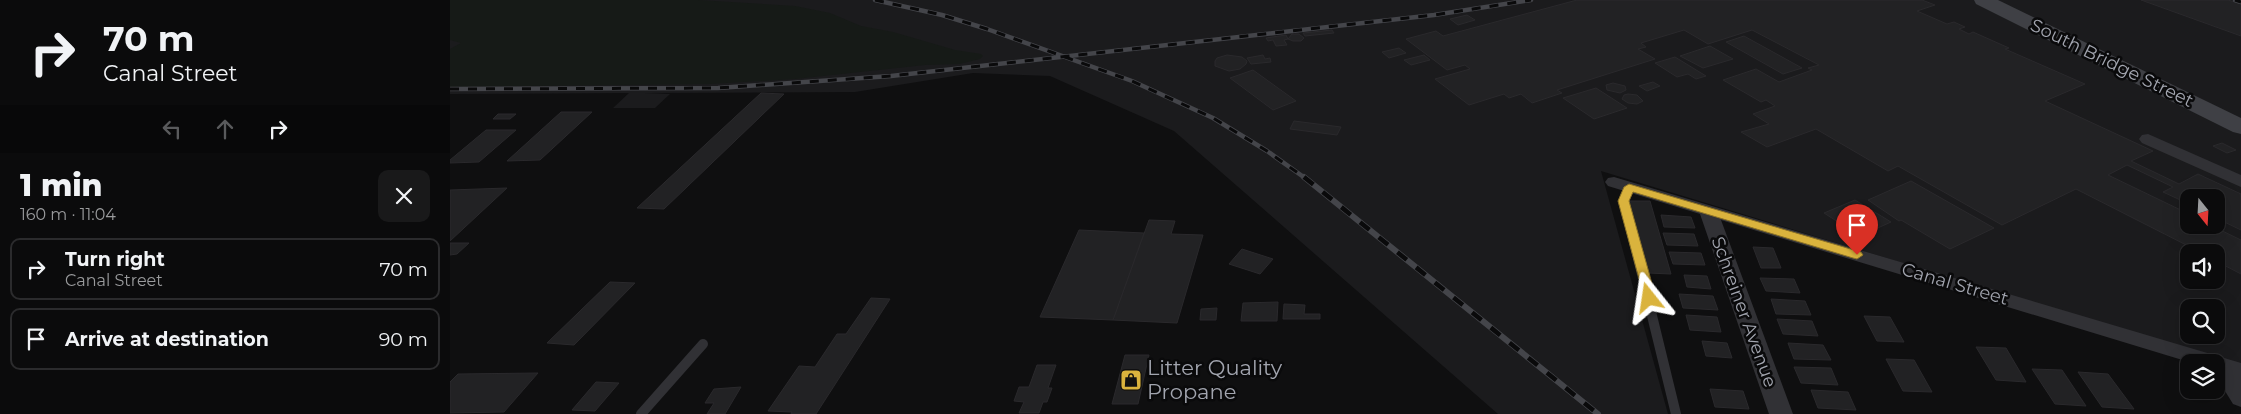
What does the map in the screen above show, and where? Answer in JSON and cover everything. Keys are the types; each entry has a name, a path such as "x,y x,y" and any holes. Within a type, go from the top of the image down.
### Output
{"main road":[{"name":"South Bridge Street","path":"1983,0 2241,127"},
{"name":"South Bridge Street","path":"2004,0 2241,112"}],"street":[{"path":"2148,139 2241,182"},
{"name":"Canal Street","path":"1622,185 2183,354"},
{"name":"Schreiner Avenue","path":"1708,211 1781,414"},
{"name":"Canal Street","path":"2225,366 2241,371"},
{"name":"Canal Street","path":"2225,376 2241,398"}],"lane":[{"path":"1622,185 1624,201 1676,414"},
{"path":"641,414 703,344"}],"shaded area":[{"path":"450,0 2241,0 2241,366 2225,361 2225,354 2202,354 1601,171 1668,414 1498,414 1174,131 1050,76 973,73 855,92 644,93 670,94 655,108 613,108 629,93 450,94"},
{"path":"450,0 698,0 795,6 830,13 861,26 893,32 983,56 980,59 959,64 925,65 795,79 710,84 450,87 450,49 461,43 450,40"}],"building":[{"path":"1577,0 1922,0 1935,5 1917,11 1947,24 1954,22 1965,27 1959,29 1969,34 1973,32 2009,48 2005,49 2085,84 2045,101 2153,151 2131,161 2179,184 2198,174 2241,194 2241,230 2225,222 2225,189 2180,189 2180,200 2163,192 2173,187 2127,165 2108,175 2180,210 2180,234 2225,234 2225,232 2241,240 2241,274 2225,266 2225,244 2184,244 2076,189 2002,225 1898,166 1888,171 1816,129 1767,147 1741,132 1769,124 1753,114 1775,106 1766,100 1761,102 1723,80 1756,69 1779,82 1812,70 1808,68 1819,65 1752,30 1708,44 1684,30 1641,43 1646,47 1638,49 1655,59 1557,90 1562,93 1532,103 1521,94 1509,98 1504,94 1469,105 1435,79 1470,69 1465,65 1447,70 1406,39 1436,31 1443,36"},
{"path":"2141,0 2228,0 2241,4 2241,36"},
{"path":"1467,15 1475,20 1458,25 1450,19"},
{"path":"1332,30 1334,33 1305,36 1303,33"},
{"path":"1292,34 1299,34 1304,38 1301,41 1288,39"},
{"path":"1286,35 1288,39 1284,40 1287,45 1276,46 1273,40 1268,41 1266,38"},
{"path":"1744,36 1802,68 1783,74 1726,42"},
{"path":"1710,46 1733,59 1703,68 1680,56"},
{"path":"1399,48 1406,53 1389,58 1382,52"},
{"path":"1227,55 1242,57 1247,61 1246,64 1240,69 1229,71 1215,66 1217,58"},
{"path":"1263,55 1265,59 1270,58 1271,62 1251,64 1247,58"},
{"path":"1424,55 1430,60 1411,65 1404,60"},
{"path":"1675,57 1706,76 1696,79 1688,74 1677,77 1655,63"},
{"path":"1253,70 1296,101 1273,110 1230,78"},
{"path":"1653,82 1660,86 1647,91 1639,86"},
{"path":"1613,83 1625,86 1626,90 1620,93 1607,90 1606,85"},
{"path":"1596,88 1627,108 1594,119 1563,98"},
{"path":"761,93 784,94 664,209 637,208"},
{"path":"1624,95 1637,95 1643,101 1637,104 1628,103 1622,99"},
{"path":"561,112 592,112 540,160 507,161"},
{"path":"498,114 516,114 510,119 493,119"},
{"path":"1294,121 1341,127 1337,135 1290,129"},
{"path":"486,130 516,130 479,162 450,163 450,160"},
{"path":"2222,143 2236,150 2227,153 2213,146"},
{"path":"1911,181 1994,228 1950,249 1901,220 1899,221 1868,200"},
{"path":"507,188 450,241 450,190"},
{"path":"1855,200 1891,222 1860,236 1824,213"},
{"path":"1628,201 1650,201 1671,274 1648,273"},
{"path":"1661,215 1691,217 1695,228 1664,227"},
{"path":"1149,220 1175,221 1171,234 1203,235 1177,323 1113,320"},
{"path":"1079,230 1144,233 1113,320 1040,317"},
{"path":"1663,233 1694,234 1698,246 1667,245"},
{"path":"450,243 469,243 457,254 450,255"},
{"path":"1753,247 1773,248 1781,268 1761,268"},
{"path":"1242,249 1273,259 1260,274 1229,264"},
{"path":"1669,252 1701,253 1705,265 1673,264"},
{"path":"1684,275 1707,276 1711,289 1687,287"},
{"path":"1760,278 1794,279 1800,293 1766,291"},
{"path":"610,282 635,283 574,345 547,343"},
{"path":"1679,294 1713,296 1718,310 1683,308"},
{"path":"871,298 890,299 816,414 791,414 792,412 768,411 799,366 815,367 837,334 846,334"},
{"path":"1771,299 1805,301 1811,315 1776,314"},
{"path":"1278,302 1277,321 1241,321 1243,303"},
{"path":"1284,304 1305,305 1304,314 1320,314 1320,319 1283,319"},
{"path":"1217,308 1216,320 1200,320 1201,309"},
{"path":"1686,315 1717,317 1721,332 1690,330"},
{"path":"1864,316 1890,317 1904,342 1877,341"},
{"path":"1777,319 1812,321 1818,336 1783,334"},
{"path":"1702,341 1727,343 1732,358 1706,356"},
{"path":"1788,343 1823,345 1831,360 1794,359"},
{"path":"1976,347 2006,348 2026,382 1996,380"},
{"name":"Litter Quality Propane","path":"1125,355 1149,355 1138,404 1112,404"},
{"path":"1886,359 1914,360 1932,392 1903,391"},
{"path":"1037,365 1056,365 1048,388 1052,388 1047,402 1043,402 1039,413 1019,413 1024,402 1014,401 1019,387 1029,387"},
{"path":"1794,367 1831,368 1838,385 1801,383"},
{"path":"2032,369 2062,370 2086,406 2055,404"},
{"path":"2078,372 2108,374 2134,409 2102,407"},
{"path":"538,373 504,412 450,413 450,382 458,374"},
{"path":"596,382 619,383 595,411 572,410"},
{"path":"741,387 725,414 707,414 714,403 705,403 714,389"},
{"path":"1710,389 1743,391 1749,409 1715,407"},
{"path":"1811,390 1848,392 1856,410 1818,408"}],"railway":[{"path":"875,0 942,15 1064,57"},
{"path":"1064,57 1434,15 1531,0"},
{"path":"2235,0 2241,2"},
{"path":"450,89 718,88 891,76 1064,57"},
{"path":"1064,57 1132,81 1213,118 1267,151 1305,178"},
{"path":"1304,177 1598,414"}],"place":[{"name":"Litter Quality Propane","path":"1131,380"}],"route":[{"path":"1649,298 1624,201 1629,187 1857,255"}]}
